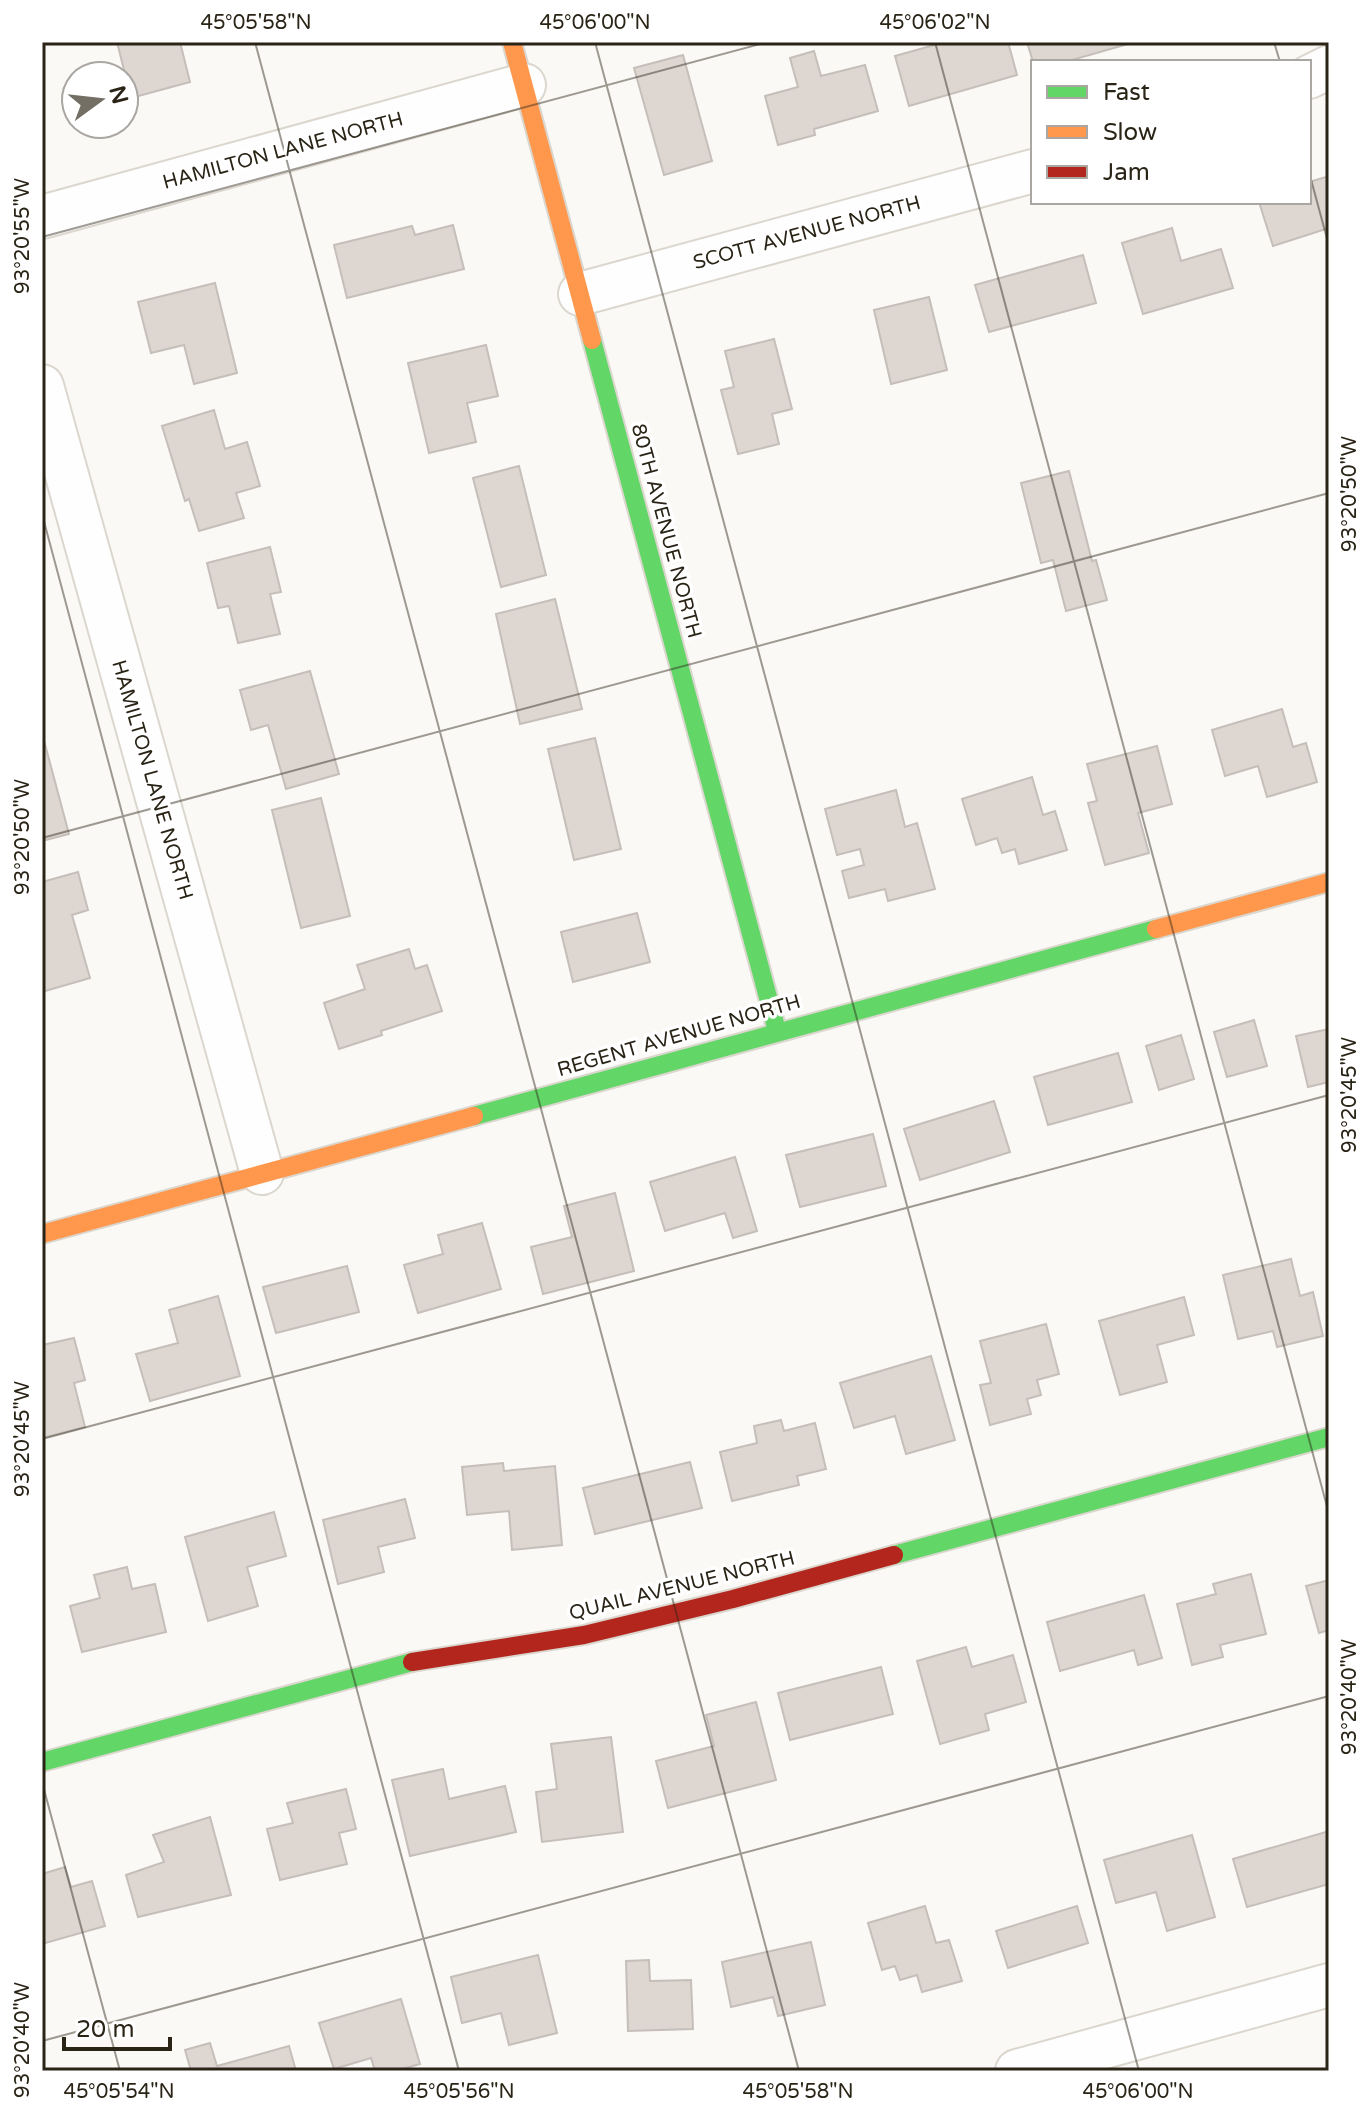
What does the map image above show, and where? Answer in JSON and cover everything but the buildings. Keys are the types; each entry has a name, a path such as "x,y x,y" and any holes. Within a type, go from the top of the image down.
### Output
{"street":[{"name":"80TH AVENUE NORTH","path":"512,42 777,1031"},
{"path":"1311,76 1329,67"},
{"name":"HAMILTON LANE NORTH","path":"42,217 524,85"},
{"name":"SCOTT AVENUE NORTH","path":"580,294 1031,172"},
{"name":"HAMILTON LANE NORTH","path":"42,386 262,1173"},
{"name":"REGENT AVENUE NORTH","path":"42,1234 1329,882"},
{"name":"QUAIL AVENUE NORTH","path":"42,1762 411,1662 584,1635 688,1610 1329,1437"},
{"path":"1017,2071 1329,1985"}],"traffic: fast":[{"path":"592,340 777,1031"},
{"path":"474,1116 1156,929"},
{"path":"894,1555 1329,1437"},
{"path":"42,1762 412,1662"}],"traffic: slow":[{"path":"512,42 592,340"},
{"path":"1156,929 1329,882"},
{"path":"42,1234 474,1116"}],"traffic: jam":[{"path":"412,1662 584,1635 894,1555"}]}
